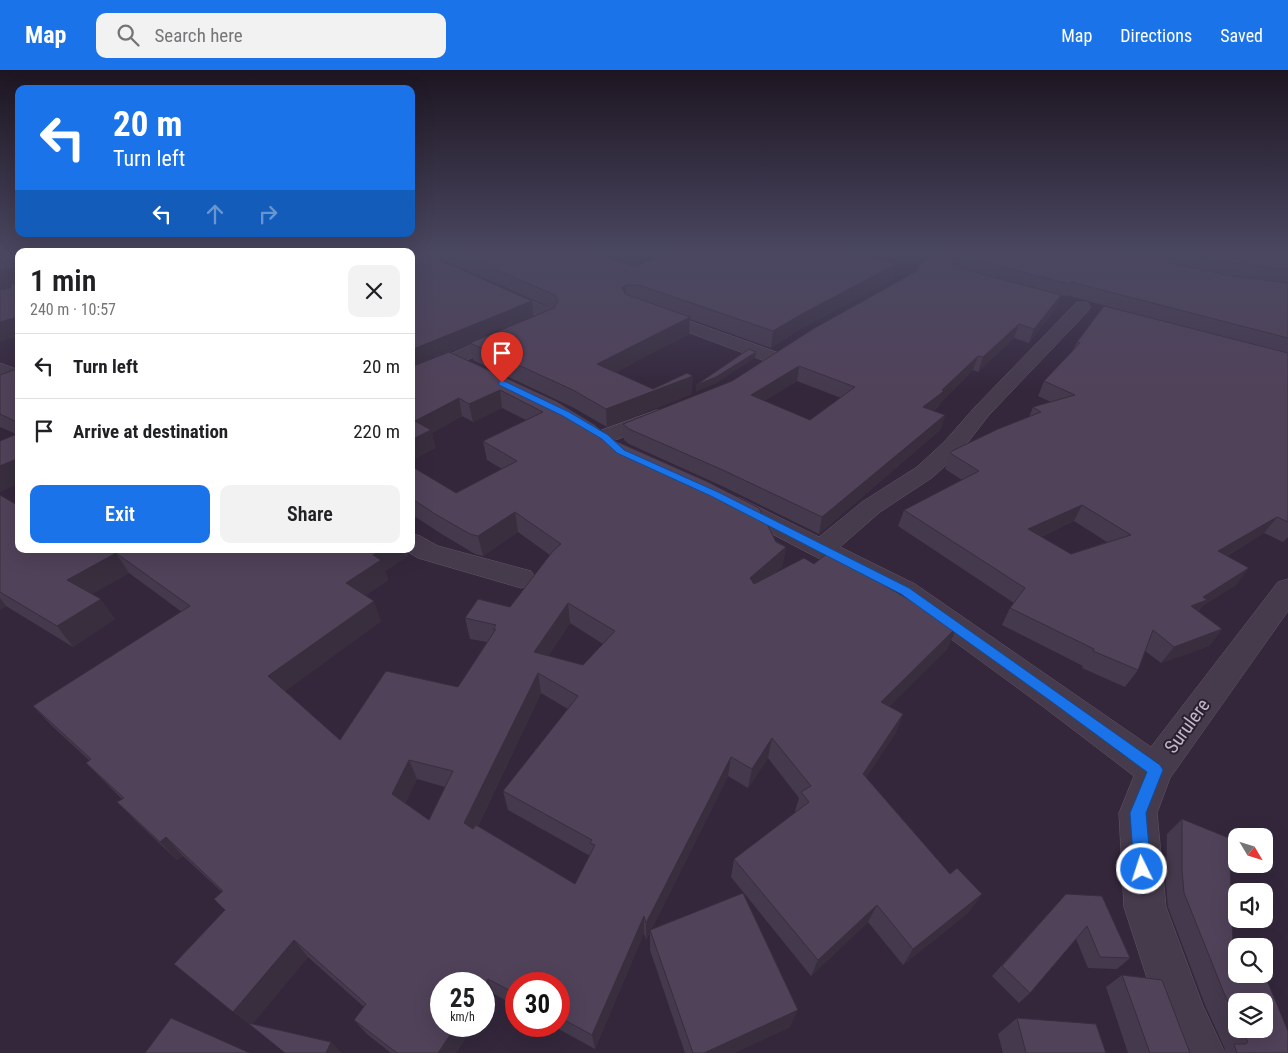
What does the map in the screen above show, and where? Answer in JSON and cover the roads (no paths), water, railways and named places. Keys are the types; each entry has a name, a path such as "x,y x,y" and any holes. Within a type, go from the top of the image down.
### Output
{"street":[{"path":"415,376 542,322 550,316 515,300"},
{"path":"821,549 871,508 925,472 953,446 993,399 1082,307"},
{"path":"642,308 772,357"},
{"path":"756,368 788,347"},
{"path":"453,360 479,372"},
{"path":"605,437 672,410"},
{"path":"582,423 605,437 620,452 629,455"},
{"path":"706,490 905,591 1155,770"},
{"path":"415,544 428,552 521,578"},
{"name":"Surulere","path":"1201,1053 1184,1018 1145,907 1138,813 1155,770 1288,589"}]}
